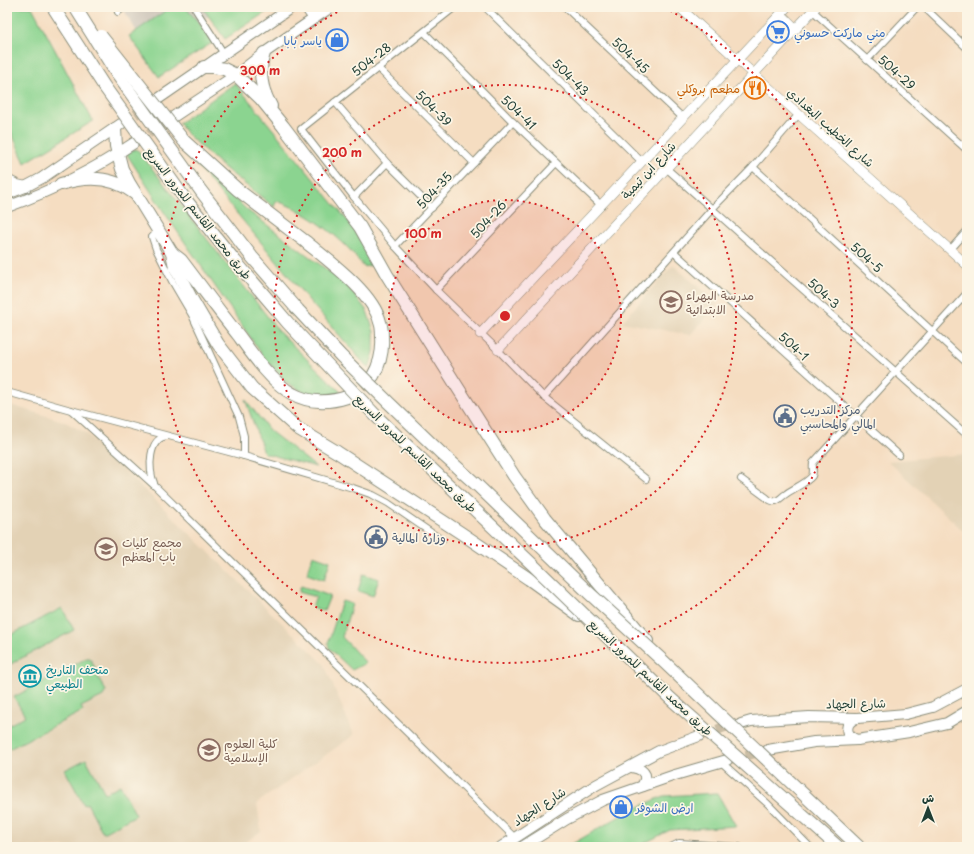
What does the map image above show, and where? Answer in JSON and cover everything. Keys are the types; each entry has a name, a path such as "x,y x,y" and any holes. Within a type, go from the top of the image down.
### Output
{"highway":[{"name":"طريق محمد القاسم للمرور السريع","path":"53,7 104,86 185,199 288,323 377,417 533,564 671,698 838,847"},
{"name":"طريق محمد القاسم للمرور السريع","path":"76,7 117,74 201,191 252,257 298,310 389,404 478,486 588,592 859,847"},
{"path":"76,7 184,141 238,190 306,242 364,293 375,310 380,322 383,343 382,354 373,376"},
{"path":"264,53 260,74 263,86 269,101 283,126"},
{"path":"204,68 214,67 224,69 236,75 260,99 283,126 360,227 387,275 514,476 546,519 663,661"},
{"path":"118,127 115,137 122,169 158,231 172,253 181,260 257,360 279,384 293,394 308,400 323,402 346,397"},
{"path":"61,184 88,178 102,179 115,182 138,196"},
{"path":"172,253 175,267 190,298 218,344 252,388 297,428 337,452 480,545 601,631"}],"main road":[{"path":"158,99 292,7"},
{"path":"306,7 314,19"},
{"path":"173,117 236,75 264,53 331,7"},
{"path":"7,194 42,178 118,127"},
{"path":"7,207 61,184 118,154 134,143"},
{"path":"7,180 25,187 39,188 61,184"},
{"name":"شارع الجهاد","path":"741,724 751,721 809,717 857,718 906,714 933,707 967,689"},
{"path":"768,750 814,742 857,740 909,732 947,723 967,711"},
{"path":"857,718 852,720 848,728 850,736 857,740"},
{"name":"شارع الجهاد","path":"501,847 596,785 632,767 659,751 699,736"},
{"path":"523,847 567,819 603,800 676,774 723,760"},
{"path":"632,767 643,772 645,779 643,786"}],"street":[{"path":"118,12 124,7"},
{"path":"194,7 224,54"},
{"name":"504-28","path":"354,197 301,129 455,7"},
{"name":"504-43","path":"485,7 642,162"},
{"name":"504-45","path":"564,7 683,118"},
{"name":"شارع الخطيب البغدادي","path":"679,7 967,266"},
{"name":"شارع ابن تيمية","path":"480,334 602,206 787,7"},
{"path":"867,60 917,7"},
{"path":"924,7 967,48"},
{"name":"شارع ابن تيمية","path":"498,350 814,9"},
{"name":"504-29","path":"814,9 867,60 967,150"},
{"path":"780,14 796,29"},
{"name":"504-41","path":"424,32 513,122 602,206"},
{"name":"504-39","path":"378,68 474,163"},
{"path":"335,102 386,163 432,208"},
{"path":"544,397 712,209 753,167 799,114"},
{"name":"504-35","path":"396,246 513,122"},
{"path":"386,163 354,197 436,290 544,397 646,479"},
{"name":"504-26","path":"436,290 556,163"},
{"name":"504-5","path":"753,167 967,363"},
{"name":"504-3","path":"666,168 967,435"},
{"path":"158,231 152,237 156,249 172,281 192,314 239,417 244,436 244,456"},
{"path":"950,250 967,231"},
{"name":"504-1","path":"674,252 899,455"},
{"path":"741,479 771,501 775,501 811,477 813,472 813,463 967,293"},
{"path":"7,392 244,456 353,488 373,495 388,503 442,540"},
{"path":"71,410 156,487 515,838"},
{"path":"156,487 151,476 151,456 155,444 164,436 170,436"},
{"path":"723,760 810,847"},
{"path":"671,847 679,843 739,847"}],"shaded area":[{"path":"122,7 222,7 151,55"},
{"path":"673,265 718,304 690,335 622,322"},
{"name":"مجمع كليات باب المعظم","path":"7,404 63,421 86,433 324,664 354,735 257,803 261,831 239,847 7,847"},
{"path":"967,454 967,534 888,461"}],"green space":[{"path":"7,7 32,7 93,121 25,163 7,123"},
{"path":"171,7 185,7 215,41 159,77 129,36"},
{"path":"202,7 274,7 225,39"},
{"path":"235,83 351,225 376,264 364,267 350,250 337,238 303,213 276,201 274,207 222,166 187,134 179,123"},
{"path":"137,149 281,334 342,393 325,395 305,393 286,382 263,356 164,212 126,153"},
{"path":"191,158 247,210 346,284 367,311 374,332 374,352 369,369 312,304"},
{"path":"245,399 270,431 316,467 264,453"},
{"path":"313,555 330,561 324,580 307,574"},
{"path":"363,574 379,579 373,596 358,591"},
{"path":"301,586 330,596 324,611 312,607 316,597 299,592"},
{"path":"342,601 352,604 342,637 366,663 352,670 329,648 328,643"},
{"path":"62,608 74,630 7,666 7,637"},
{"path":"87,658 90,658 95,668 94,670 106,691 103,696 81,707 83,711 7,750 7,726 25,716 14,697"},
{"path":"86,759 105,793 120,785 136,815 103,833 87,803 84,805 65,770"},
{"path":"717,793 736,826 670,830 637,847 567,847 627,812 664,796"}],"tunnel":[{"path":"123,123 158,99"},
{"path":"136,142 173,117"},
{"path":"347,397 361,388 373,376"},
{"path":"703,735 737,724"},
{"path":"731,759 764,751"}],"place":[{"name":"مني ماركت حسوني","path":"778,32"},
{"name":"ياسر بابا","path":"337,40"},
{"name":"مطعم بروكلي","path":"755,88"},
{"name":"مدرسة البهراء الابتدائية","path":"671,302"},
{"name":"مركز التدريب المالي والمحاسبي","path":"785,416"},
{"name":"وزارة المالية","path":"376,537"},
{"name":"مجمع كليات باب المعظم","path":"106,549"},
{"name":"متحف التاريخ الطبيعي","path":"30,676"},
{"name":"كلية العلوم الإسلامية","path":"209,750"},
{"name":"ارض الشوفر","path":"621,807"}]}
